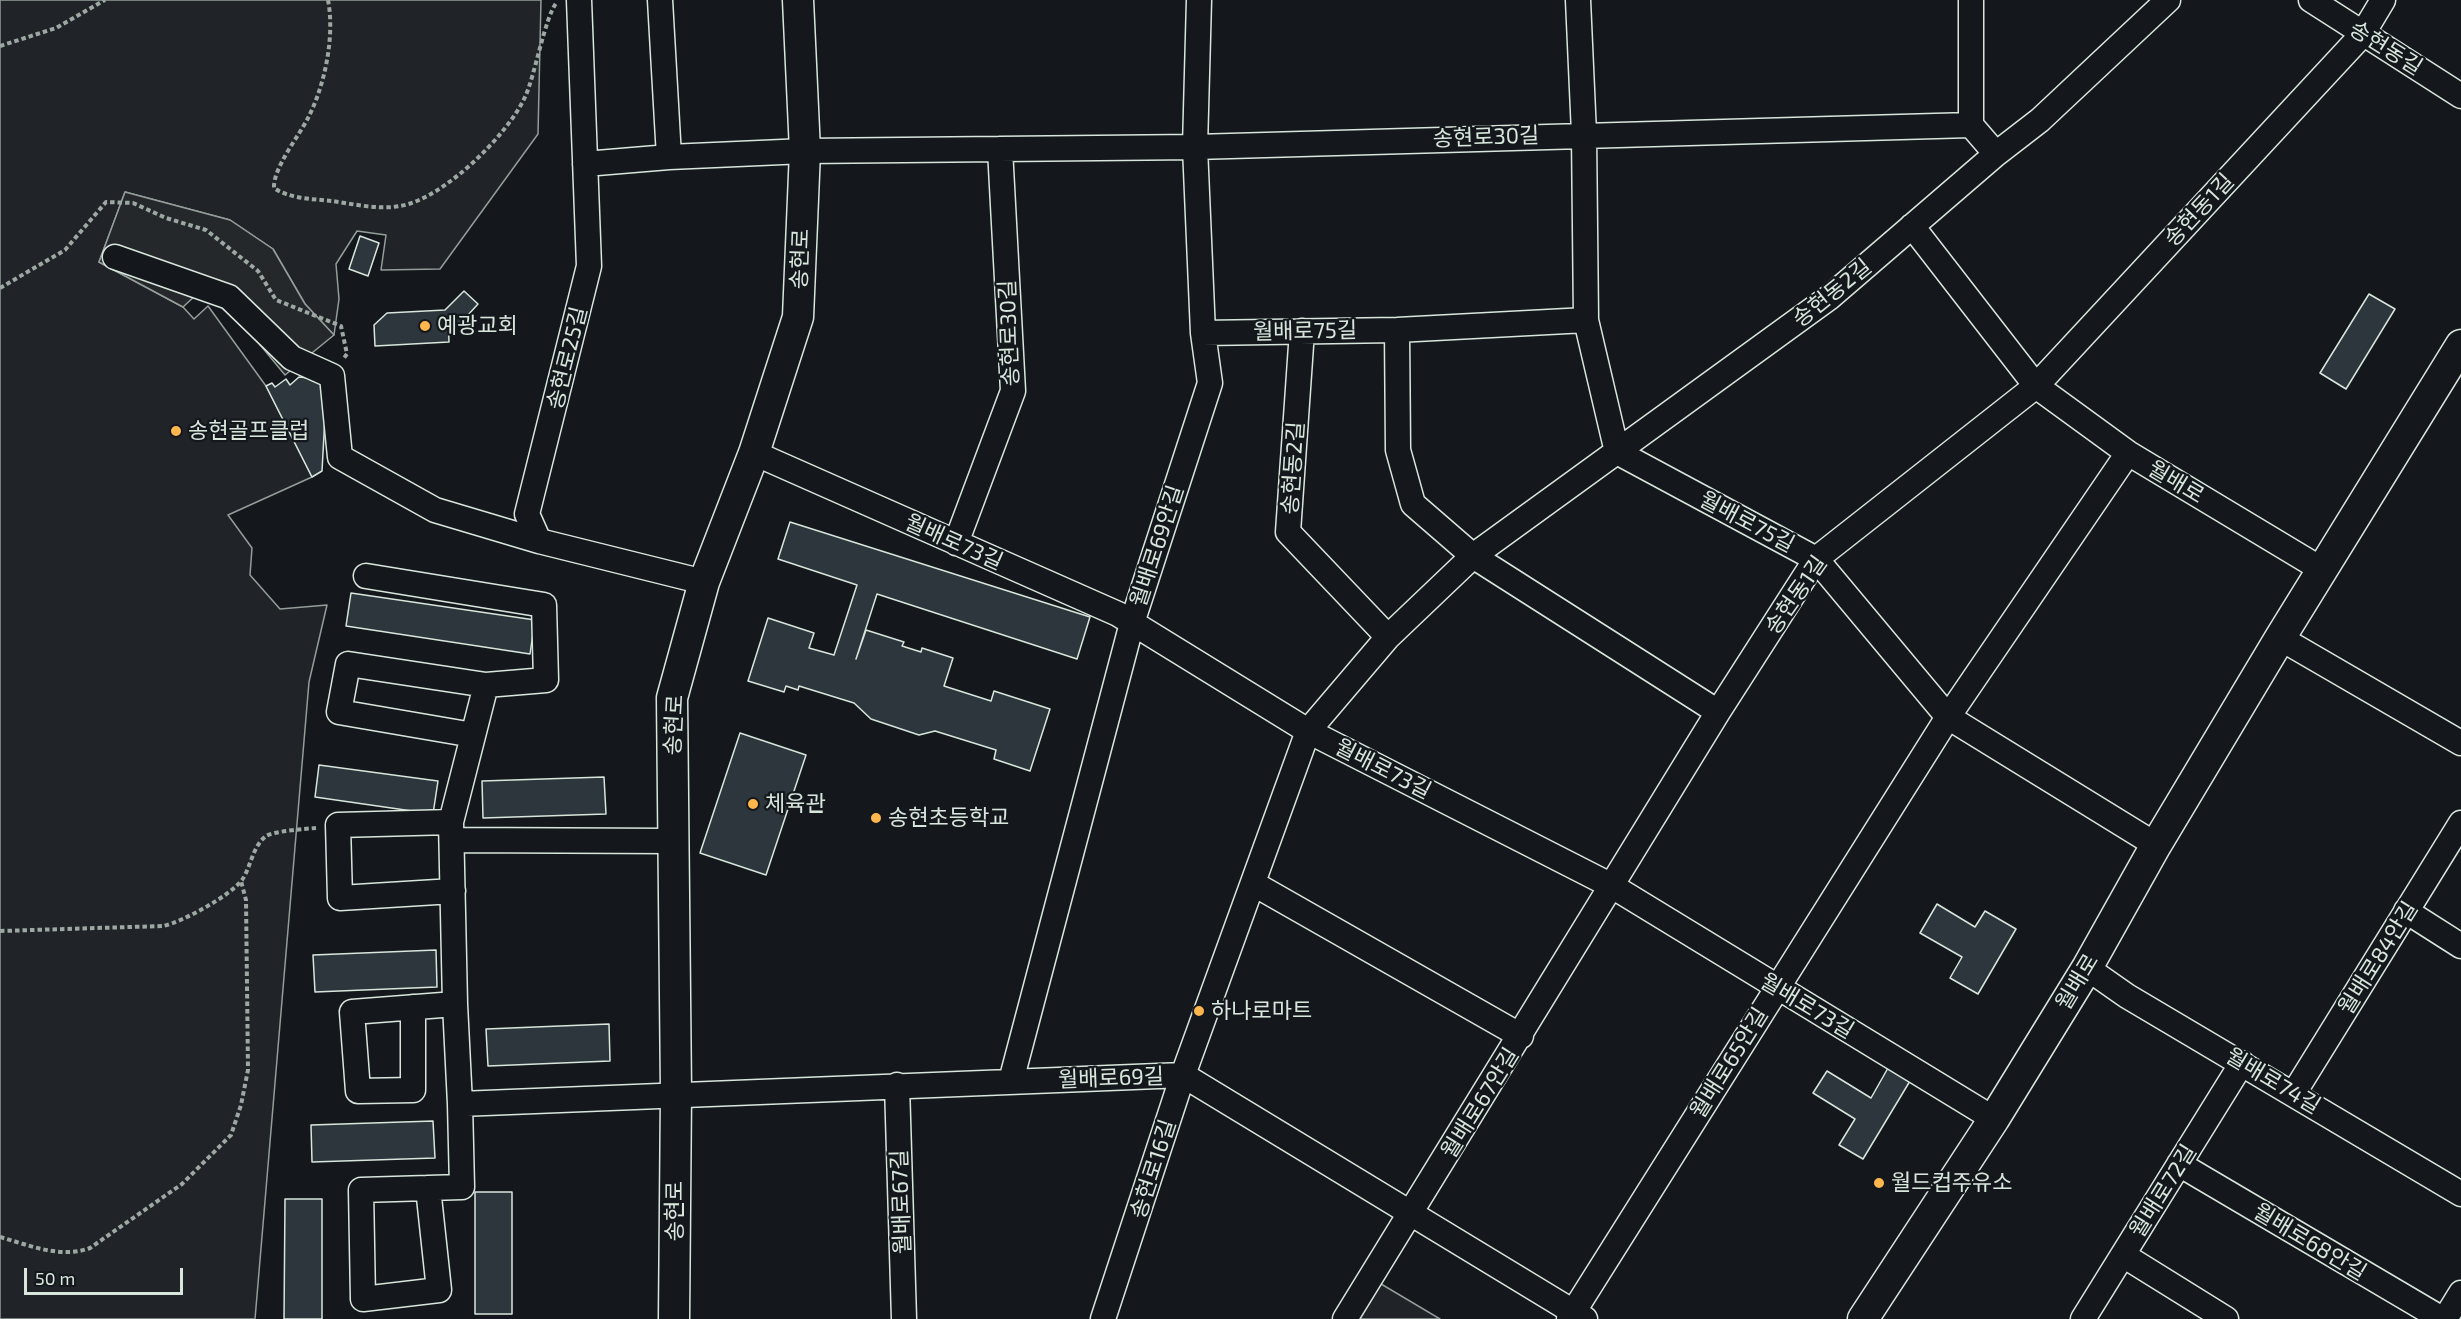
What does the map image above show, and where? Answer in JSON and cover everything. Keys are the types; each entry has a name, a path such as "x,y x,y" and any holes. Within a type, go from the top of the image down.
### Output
{"main road":[{"name":"송현로","path":"674,1319 676,1093 672,698 704,582 754,453 798,317 805,151 798,0"},
{"name":"월배로","path":"1863,1319 1994,1119 2087,968 2156,844 2322,568 2461,345"}],"street":[{"name":"송현로25길","path":"539,541 527,514 589,266 579,0"},
{"path":"660,0 669,157"},
{"name":"월배로69안길","path":"1011,1081 1132,623 1210,383 1203,333 1195,147 1199,0"},
{"path":"1578,0 1584,134 1586,320 1617,452"},
{"path":"1971,0 1971,125 1996,154"},
{"name":"송현동2길","path":"1308,730 1388,637 1473,556 1830,297 1996,154 2040,120 2168,0"},
{"name":"송현동길","path":"2311,0 2362,35 2461,96"},
{"name":"송현동1길","path":"1612,886 1718,712 1816,559 2036,386 2362,35 2383,0"},
{"name":"송현로30길","path":"805,151 1195,147 1584,134 1971,125"},
{"name":"송현로30길","path":"956,543 1013,391 1000,149"},
{"path":"585,164 669,157 805,151"},
{"path":"1912,226 2036,386"},
{"path":"115,257 229,297 292,358 332,376 340,457 435,510 539,541 704,582"},
{"name":"월배로75길","path":"1203,333 1397,330 1586,320"},
{"path":"1397,330 1398,450 1413,504 1473,556 1718,712"},
{"name":"송현동2길","path":"1302,331 1288,532 1388,637"},
{"name":"월배로","path":"2036,386 2128,453 2322,568"},
{"name":"월배로75길","path":"1617,452 1816,559 1948,717 2156,844"},
{"name":"월배로73길","path":"754,453 1132,623 1308,730 1612,886 1994,1119"},
{"path":"1948,717 2128,453"},
{"path":"366,576 544,605 546,680 486,684 348,664 339,712 473,735"},
{"path":"2280,638 2461,743"},
{"path":"428,1188 439,1290 363,1299 361,1190 428,1188 462,1187 455,1004 452,831 486,684"},
{"name":"월배로65안길","path":"1576,1317 1776,987 1948,717"},
{"name":"송현로16길","path":"1102,1319 1183,1075 1308,730"},
{"name":"월배로84안길","path":"2294,1093 2461,823"},
{"path":"453,891 340,898 338,825 672,841"},
{"path":"1254,884 1521,1036"},
{"name":"월배로67안길","path":"1345,1319 1412,1214 1612,886"},
{"path":"2406,911 2461,946"},
{"name":"월배로74길","path":"2087,968 2127,996 2242,1062 2461,1194"},
{"path":"413,1007 455,1004"},
{"name":"월배로72길","path":"2084,1319 2242,1062"},
{"name":"월배로69길","path":"460,1104 676,1093 1183,1075 1576,1317"},
{"name":"월배로67길","path":"897,1085 904,1319"},
{"name":"월배로68안길","path":"2179,1164 2444,1319 2461,1293"},
{"path":"2123,1256 2226,1319"}],"path":[{"path":"0,46 56,28 105,0"},
{"path":"328,0 330,24 318,96 280,168 274,188 282,193 303,197 395,207 417,201 454,181 513,115 524,100 533,78 554,5 559,0"},
{"path":"0,931 163,926 177,923 189,918 241,881 257,847 268,835 338,825"},
{"path":"0,1237 52,1252 81,1251 90,1248 182,1184 231,1135 241,1106 248,1070 246,900 241,881"}],"shaded area":[{"path":"0,0 541,0 538,134 440,269 381,270 386,235 357,231 336,264 339,299 334,335 305,304 273,249 230,220 125,192 99,262 183,307 194,319 208,306 266,386 312,477 228,515 252,548 250,575 280,609 327,605 309,682 255,1319 0,1319"},
{"path":"125,192 230,220 273,249 305,304 334,335 285,375 233,312 197,294 183,307 99,262"},
{"path":"1371,1278 1440,1319 1345,1319"}],"building":[{"path":"360,236 379,243 368,276 349,269"},
{"path":"464,291 478,304 458,326 448,316 449,342 375,346 374,325 387,313 445,310"},
{"path":"2369,294 2395,309 2346,389 2320,373"},
{"path":"299,377 327,380 322,471 312,477 266,386 272,383 275,387 286,379 290,385"},
{"path":"790,522 1090,617 1077,659 877,594 856,659 866,630 904,642 902,646 921,652 922,648 953,658 944,686 991,701 994,691 1050,709 1030,771 994,759 996,750 935,731 919,735 871,719 854,703 799,686 798,690 786,686 784,692 748,681 768,618 814,633 809,648 834,655 857,585 778,559"},
{"path":"351,593 535,620 530,654 346,626"},
{"name":"체육관","path":"740,733 806,755 766,875 700,853"},
{"path":"319,765 438,781 433,814 315,797"},
{"path":"604,777 606,814 483,818 482,781"},
{"path":"1937,904 1975,927 1985,911 2016,929 1978,994 1950,978 1962,957 1920,933"},
{"path":"436,950 437,987 315,992 313,955"},
{"path":"609,1024 610,1061 488,1066 486,1029"},
{"path":"1888,1068 1910,1081 1863,1159 1839,1145 1855,1119 1813,1093 1827,1071 1871,1098"},
{"path":"433,1121 435,1158 312,1162 311,1125"},
{"path":"475,1192 512,1192 512,1314 475,1314"},
{"path":"285,1199 322,1199 322,1319 284,1319"}],"place":[{"name":"예광교회","path":"425,326"},
{"name":"송현골프클럽","path":"176,431"},
{"name":"체육관","path":"753,804"},
{"name":"송현초등학교","path":"876,818"},
{"name":"하나로마트","path":"1199,1011"},
{"name":"월드컵주유소","path":"1879,1183"}]}
